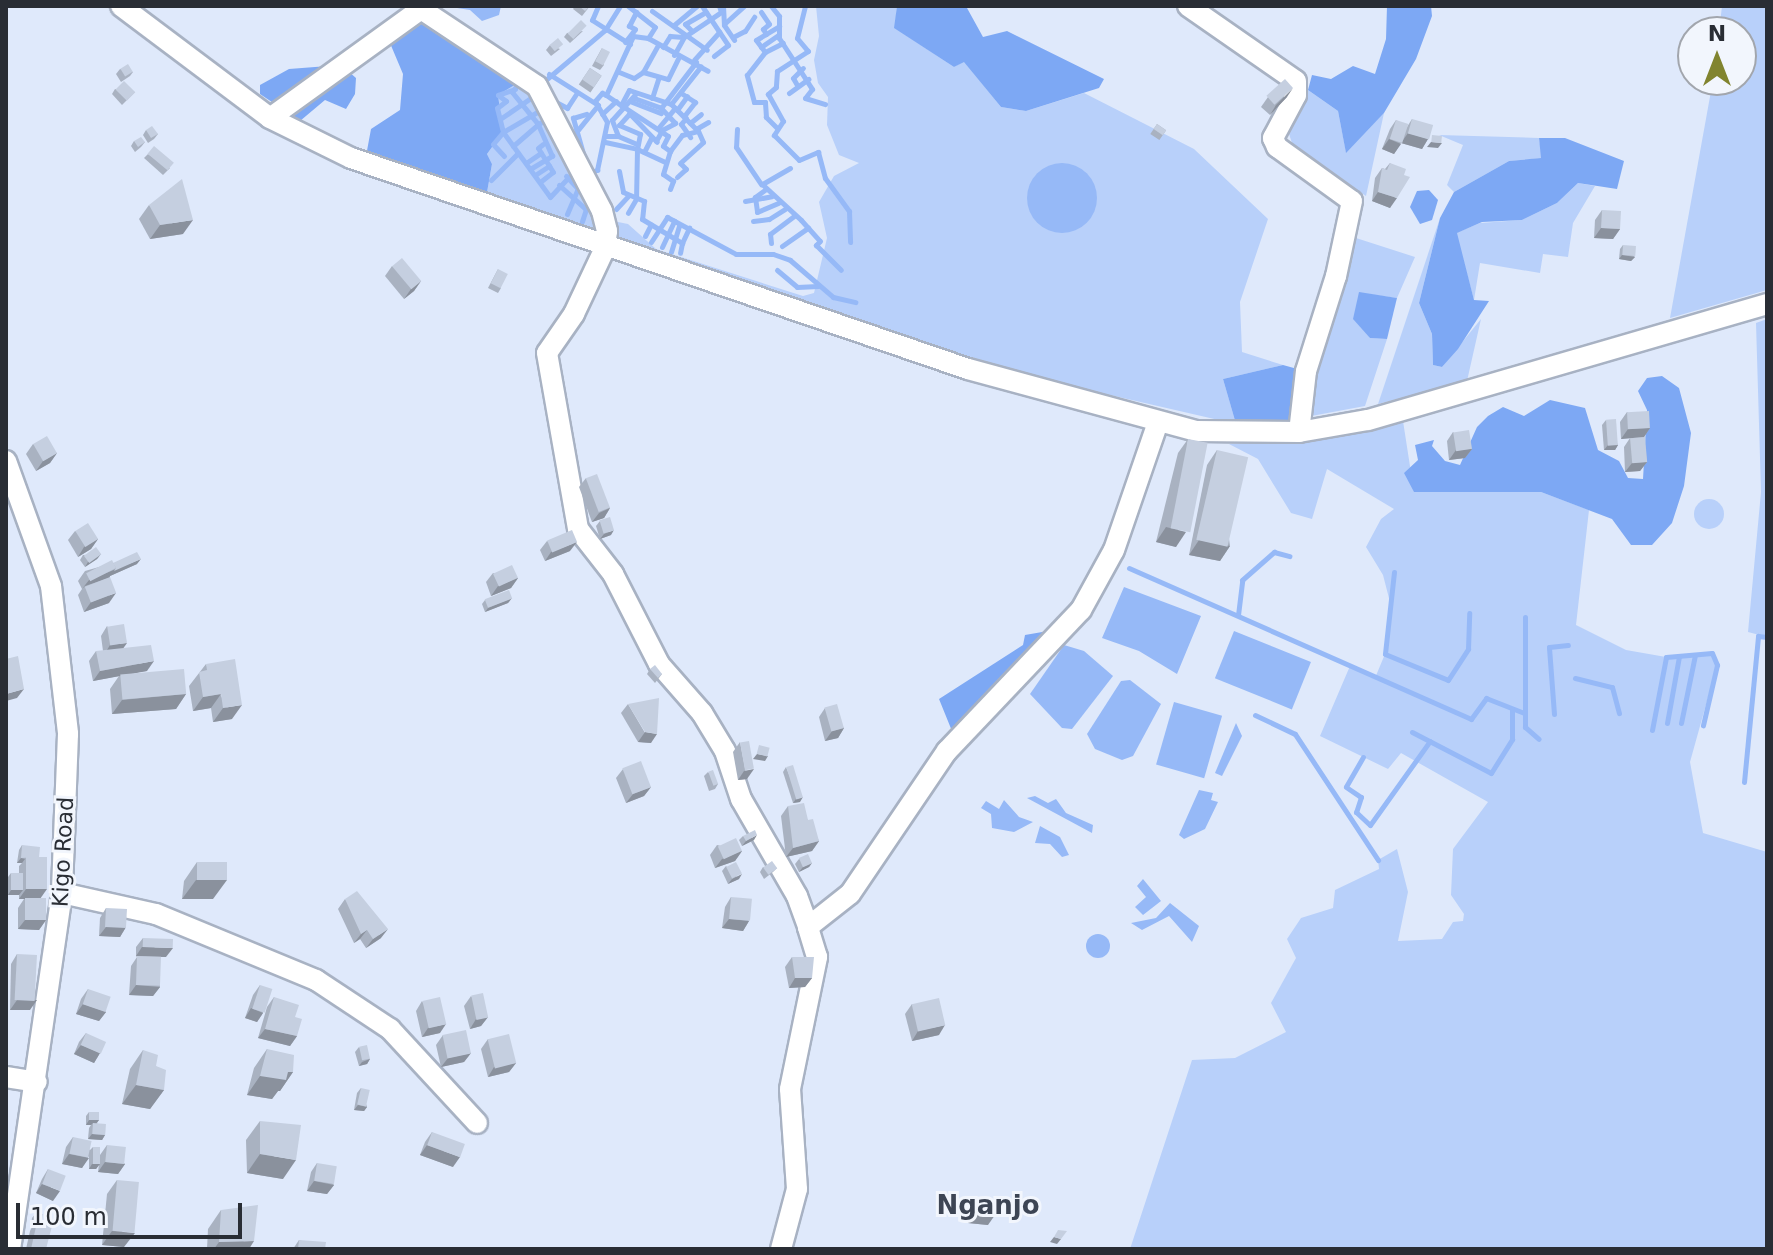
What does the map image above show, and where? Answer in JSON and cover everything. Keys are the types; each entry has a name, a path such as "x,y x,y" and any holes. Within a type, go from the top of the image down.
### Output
{"street":[{"path":"121,6 270,118 394,175 968,369 1158,422 1232,434 1299,432 1368,420 1767,304"},
{"path":"1188,6 1296,81 1296,95 1273,138 1277,147 1352,201 1336,276 1306,371 1299,432"},
{"path":"270,118 421,9 537,86 602,211 605,248 574,314 547,353 575,517 589,545 613,574 659,664 702,713 725,751 741,799 797,896 817,957 792,1069 789,1111 797,1189 781,1249"},
{"path":"808,927 850,894 947,751 1081,610 1114,550 1158,422"},
{"name":"Kigo Road","path":"6,461 13,498 51,586 63,661 68,734 62,893 37,1082 10,1249"},
{"path":"62,893 156,914 316,980 390,1029 477,1123"},
{"path":"6,1077 37,1082"}],"shaded area":[{"path":"410,6 521,81 498,95 503,132 487,154 492,164 486,198 366,156 371,129 400,110 403,74 387,36"},
{"path":"444,6 501,6 499,15 482,21 470,10"},
{"path":"816,6 897,6 895,28 954,67 964,61 1001,107 1026,111 1084,93 1194,149 1268,219 1240,302 1242,352 1283,365 1223,379 1236,424 1058,383 873,328 614,242 613,221 628,224 656,249 803,296 814,293 827,238 819,202 834,176 859,163 839,155 827,125 828,97 818,83 814,60 819,36"},
{"path":"897,6 974,6 967,8 983,37 1007,31 1104,79 1099,88 1026,111 1001,107 964,62 954,67 894,28"},
{"path":"1387,6 1431,6 1432,16 1416,59 1384,113 1346,153 1338,111 1308,90 1312,75 1331,79 1353,66 1375,74 1386,39"},
{"path":"1722,6 1767,6 1767,290 1670,318 1710,96 1757,96 1757,16 1721,16"},
{"path":"341,65 356,78 355,94 346,109 325,100 300,121 260,94 260,85 289,69"},
{"path":"521,81 536,94 601,228 597,238 486,198 492,164 487,154 503,132 498,95"},
{"path":"1308,90 1338,111 1346,152 1384,113 1366,196 1294,149 1287,128"},
{"path":"1439,135 1539,138 1542,158 1509,161 1454,192 1447,185 1463,145"},
{"path":"1539,138 1565,138 1624,161 1617,189 1578,183 1557,203 1522,220 1482,222 1457,233 1474,300 1489,301 1458,349 1442,367 1433,365 1432,334 1419,303 1440,218 1454,192 1509,161 1541,158"},
{"path":"1062,163 1087,173 1097,198 1087,223 1062,233 1037,223 1027,198 1037,173"},
{"path":"1578,183 1595,186 1573,223 1568,257 1543,254 1540,273 1480,263 1474,300 1456,233 1480,223 1522,220 1557,203"},
{"path":"1429,190 1438,200 1432,220 1420,224 1410,207 1417,191"},
{"path":"1440,218 1419,303 1432,334 1433,365 1442,367 1481,319 1467,381 1378,404"},
{"path":"1356,238 1415,257 1397,298 1359,293 1370,338 1387,339 1365,406 1306,417 1313,365"},
{"path":"1359,292 1397,298 1387,339 1370,338 1353,319"},
{"path":"1767,319 1767,637 1748,632 1761,492 1756,323"},
{"path":"1283,365 1301,370 1292,420 1236,424 1223,379"},
{"path":"1662,376 1679,388 1691,433 1684,486 1672,523 1652,545 1631,545 1612,519 1541,492 1414,492 1404,473 1418,460 1415,445 1434,440 1432,446 1445,461 1460,465 1477,427 1488,416 1503,407 1524,416 1550,400 1585,408 1598,450 1619,461 1628,478 1643,479 1647,410 1638,391 1647,378"},
{"path":"1403,421 1414,492 1541,492 1589,510 1576,625 1626,650 1666,657 1712,653 1717,665 1690,762 1703,833 1767,852 1767,1249 1130,1249 1192,1060 1235,1058 1286,1032 1271,1003 1296,958 1287,939 1301,918 1333,908 1335,890 1379,869 1378,860 1397,849 1408,892 1398,941 1442,939 1453,922 1463,921 1464,914 1451,895 1453,849 1488,802 1401,753 1388,769 1320,736 1350,666 1375,678 1385,654 1391,606 1383,575 1366,547 1381,519 1394,509 1327,469 1312,519 1291,513 1258,459 1229,444 1290,442"},
{"path":"1709,499 1719,504 1724,514 1719,524 1709,529 1699,524 1694,514 1699,504"},
{"path":"1124,587 1201,616 1177,674 1139,651 1102,638"},
{"path":"1048,631 954,736 939,699 1023,645 1025,635"},
{"path":"1234,631 1311,662 1292,709 1215,678"},
{"path":"1064,645 1084,651 1113,676 1072,729 1062,728 1030,694"},
{"path":"1130,680 1161,704 1133,756 1122,760 1095,749 1087,734 1121,681"},
{"path":"1174,702 1222,716 1204,778 1156,764"},
{"path":"1236,723 1242,736 1222,776 1215,773"},
{"path":"1199,790 1213,793 1211,800 1218,802 1205,829 1184,839 1179,835"},
{"path":"1035,796 1048,803 1056,799 1066,813 1093,825 1092,833 1027,798"},
{"path":"1004,800 1019,817 1033,822 1014,832 992,828 991,814 981,808 986,801 999,809"},
{"path":"1040,826 1060,837 1069,855 1062,857 1050,844 1035,843"},
{"path":"1143,879 1161,901 1143,915 1135,907 1146,897 1137,886"},
{"path":"1170,903 1199,926 1192,942 1169,916 1142,930 1131,923 1156,918"},
{"path":"1098,934 1107,937 1110,946 1107,955 1098,958 1089,955 1086,946 1089,937"}],"building":[{"path":"581,20 587,26 573,39 568,33"},
{"path":"558,38 563,44 555,51 550,45"},
{"path":"602,48 610,52 603,65 595,61"},
{"path":"128,64 133,72 125,76 120,69"},
{"path":"590,68 602,76 594,87 582,80"},
{"path":"1285,79 1293,88 1274,105 1266,96"},
{"path":"124,81 135,92 127,101 116,89"},
{"path":"1412,119 1433,125 1429,139 1408,133"},
{"path":"1396,120 1408,124 1402,143 1390,139"},
{"path":"1157,124 1166,130 1163,135 1154,129"},
{"path":"152,126 158,134 151,138 146,130"},
{"path":"1432,135 1442,136 1441,143 1431,142"},
{"path":"141,137 145,142 138,147 134,141"},
{"path":"154,146 174,163 167,170 148,154"},
{"path":"1390,163 1406,169 1404,175 1410,177 1397,198 1378,192 1382,168 1387,170"},
{"path":"182,179 193,220 160,225 149,205"},
{"path":"1602,210 1621,211 1620,229 1601,228"},
{"path":"1623,245 1636,246 1635,256 1622,255"},
{"path":"402,258 421,281 411,289 392,266"},
{"path":"498,269 508,274 501,288 491,283"},
{"path":"1649,411 1650,428 1628,429 1627,412"},
{"path":"1616,419 1618,445 1608,446 1606,420"},
{"path":"1469,430 1472,449 1456,451 1453,433"},
{"path":"47,436 57,453 43,461 33,444"},
{"path":"1645,437 1647,462 1632,463 1630,438"},
{"path":"1188,439 1208,443 1190,532 1171,528"},
{"path":"1217,450 1248,457 1227,547 1196,540"},
{"path":"597,474 610,508 599,512 586,478"},
{"path":"610,517 614,530 604,534 599,520"},
{"path":"88,523 98,539 85,547 75,531"},
{"path":"572,530 577,542 552,553 547,541"},
{"path":"96,547 101,554 89,563 84,556"},
{"path":"137,552 141,559 114,571 113,563"},
{"path":"112,560 116,568 90,581 86,573"},
{"path":"512,565 518,578 499,587 493,574"},
{"path":"110,577 116,593 91,603 85,587"},
{"path":"509,590 512,598 488,608 485,599"},
{"path":"124,624 127,643 110,645 107,627"},
{"path":"151,645 154,661 100,671 96,651"},
{"path":"18,656 24,689 6,694 6,659"},
{"path":"235,659 242,705 223,708 221,694 203,697 199,672 207,670 206,664"},
{"path":"655,665 662,674 658,678 650,669"},
{"path":"184,669 186,694 122,699 120,675"},
{"path":"659,698 657,734 645,732 628,704"},
{"path":"837,704 844,728 831,732 825,708"},
{"path":"749,741 754,769 745,770 740,743"},
{"path":"759,745 770,748 767,757 757,754"},
{"path":"641,761 651,787 632,794 622,768"},
{"path":"793,765 803,798 796,800 786,767"},
{"path":"713,770 718,784 713,786 708,772"},
{"path":"804,803 808,820 813,819 819,841 793,848 788,806"},
{"path":"755,830 757,835 746,841 743,836"},
{"path":"736,838 742,851 724,859 718,846"},
{"path":"22,845 40,847 39,857 21,858"},
{"path":"808,854 812,863 803,867 799,858"},
{"path":"26,857 47,857 47,889 26,889"},
{"path":"772,861 777,868 768,875 763,867"},
{"path":"197,862 227,862 227,880 197,880"},
{"path":"736,862 742,874 732,879 726,867"},
{"path":"11,873 23,873 23,890 11,890"},
{"path":"357,891 388,929 373,939 367,930 361,934 345,899"},
{"path":"731,897 752,899 750,921 729,919"},
{"path":"25,898 46,898 46,920 25,920"},
{"path":"106,908 127,909 126,928 105,927"},
{"path":"143,938 173,939 173,948 143,947"},
{"path":"17,954 37,955 35,1001 15,1000"},
{"path":"137,956 161,957 160,986 136,985"},
{"path":"792,957 814,957 812,978 795,978"},
{"path":"260,985 272,989 265,1013 252,1009"},
{"path":"88,989 111,997 105,1012 83,1004"},
{"path":"483,993 488,1017 476,1020 471,995"},
{"path":"274,997 299,1005 295,1017 302,1019 297,1036 265,1029"},
{"path":"440,997 446,1024 429,1028 422,1001"},
{"path":"939,998 945,1025 918,1032 912,1004"},
{"path":"466,1030 471,1053 448,1058 443,1035"},
{"path":"86,1033 106,1042 101,1054 81,1045"},
{"path":"509,1034 516,1063 495,1068 488,1039"},
{"path":"367,1045 370,1059 362,1060 359,1047"},
{"path":"267,1049 294,1055 293,1072 288,1072 286,1080 260,1076"},
{"path":"143,1050 158,1055 156,1066 166,1070 164,1090 136,1085"},
{"path":"361,1088 370,1090 366,1107 357,1105"},
{"path":"89,1112 99,1112 99,1120 89,1120"},
{"path":"260,1121 301,1125 296,1160 260,1154"},
{"path":"93,1123 106,1124 105,1135 92,1134"},
{"path":"432,1132 465,1144 460,1157 427,1145"},
{"path":"73,1137 92,1141 88,1158 69,1154"},
{"path":"107,1145 126,1147 124,1164 105,1162"},
{"path":"93,1147 100,1147 100,1164 93,1164"},
{"path":"317,1163 337,1166 334,1184 314,1181"},
{"path":"48,1169 66,1176 60,1191 42,1184"},
{"path":"117,1180 139,1182 134,1233 113,1231"},
{"path":"975,1199 994,1200 995,1215 974,1213"},
{"path":"258,1205 254,1241 219,1242 221,1210"},
{"path":"36,1213 43,1214 42,1223 35,1222"},
{"path":"37,1222 52,1226 46,1249 31,1249"},
{"path":"1058,1230 1067,1231 1061,1239 1054,1237"},
{"path":"299,1240 326,1242 325,1249 298,1249"}],"waterway":[{"path":"598,6 592,20 630,44"},
{"path":"542,83 605,30 620,6"},
{"path":"628,6 655,27 648,38"},
{"path":"674,25 697,6"},
{"path":"702,6 728,45 714,56"},
{"path":"674,55 684,37 721,12 719,6"},
{"path":"723,6 724,25 734,40"},
{"path":"724,24 744,6"},
{"path":"771,6 779,16 779,38 812,89 805,98 825,104"},
{"path":"805,6 797,38 808,51 777,71 776,87 768,94 783,121 774,135 799,160 818,152 825,178 849,211 850,242"},
{"path":"652,11 707,50"},
{"path":"625,42 635,29 629,26 636,12"},
{"path":"692,31 685,24 706,12"},
{"path":"761,12 769,24 763,29 766,34"},
{"path":"733,37 745,31 754,17"},
{"path":"777,128 766,117 765,102 754,102 747,75 765,52 756,40 779,26"},
{"path":"694,60 719,32"},
{"path":"761,47 778,35"},
{"path":"589,173 597,170 607,122 595,101 602,93 606,95 633,36 648,38 708,71"},
{"path":"663,47 670,36 683,37"},
{"path":"765,52 783,43"},
{"path":"619,72 634,78 643,72 658,45"},
{"path":"643,72 668,79 679,56"},
{"path":"656,141 662,130 675,123 661,108 696,62"},
{"path":"606,95 621,105 629,90 671,104 701,66"},
{"path":"797,85 793,78 803,68"},
{"path":"549,74 598,105 578,130"},
{"path":"652,98 659,77"},
{"path":"789,93 808,79"},
{"path":"515,88 512,92 538,124 548,119"},
{"path":"515,89 498,95 506,101 497,108 503,132 550,197 573,172"},
{"path":"605,136 618,136 612,120 636,93"},
{"path":"681,93 695,102 684,116"},
{"path":"554,101 567,108 576,94"},
{"path":"500,119 535,95"},
{"path":"677,110 687,96"},
{"path":"634,98 661,108"},
{"path":"602,114 616,101"},
{"path":"632,102 661,113"},
{"path":"670,189 673,181 663,174 670,151 682,135 698,131 671,104"},
{"path":"621,105 668,136 663,146 670,151"},
{"path":"504,156 493,144 503,132 544,108"},
{"path":"659,127 675,108"},
{"path":"629,113 657,142"},
{"path":"584,157 573,118 586,114"},
{"path":"629,114 619,125 640,134 637,149 665,162"},
{"path":"690,123 701,114"},
{"path":"686,118 681,124 690,137"},
{"path":"696,129 708,122"},
{"path":"513,146 538,124"},
{"path":"530,169 552,156 538,124"},
{"path":"737,129 736,147 761,184"},
{"path":"677,177 686,169 680,163 703,142 698,131"},
{"path":"618,136 637,144"},
{"path":"644,152 651,138"},
{"path":"605,142 637,149 636,199 628,213"},
{"path":"540,182 553,172 538,148 543,144"},
{"path":"491,180 518,153"},
{"path":"526,163 541,153"},
{"path":"535,175 549,166"},
{"path":"790,168 762,184 801,220 820,241 816,245 841,270"},
{"path":"619,171 623,192 644,201 642,219 682,243 680,253"},
{"path":"566,176 578,189"},
{"path":"567,214 580,184"},
{"path":"559,185 586,209 582,221"},
{"path":"766,189 755,197 757,212 778,203"},
{"path":"616,209 629,195"},
{"path":"745,201 772,196"},
{"path":"753,221 769,219 785,209"},
{"path":"771,243 770,234 794,216"},
{"path":"651,242 667,217 736,254 773,254 790,260 833,297 855,302"},
{"path":"662,247 674,221"},
{"path":"645,236 651,224"},
{"path":"671,252 679,225"},
{"path":"682,243 689,228"},
{"path":"782,246 808,228"},
{"path":"777,270 797,287 818,286"},
{"path":"1238,615 1242,580 1274,552 1289,556"},
{"path":"1129,568 1471,719 1486,698 1524,713"},
{"path":"1394,572 1385,654 1448,680 1468,649 1469,613"},
{"path":"1525,617 1525,727 1539,739"},
{"path":"1744,782 1758,636 1767,637"},
{"path":"1554,714 1549,647 1568,645"},
{"path":"1652,730 1666,657 1712,653 1717,665 1703,725"},
{"path":"1681,723 1695,655"},
{"path":"1667,723 1679,656"},
{"path":"1575,678 1612,687 1619,713"},
{"path":"1412,732 1491,773 1512,739 1512,709"},
{"path":"1255,715 1295,734 1378,860"},
{"path":"1363,757 1346,787 1361,797 1356,812 1370,825 1430,741"}],"district":[{"name":"Nganjo","path":"988,1206"}]}
